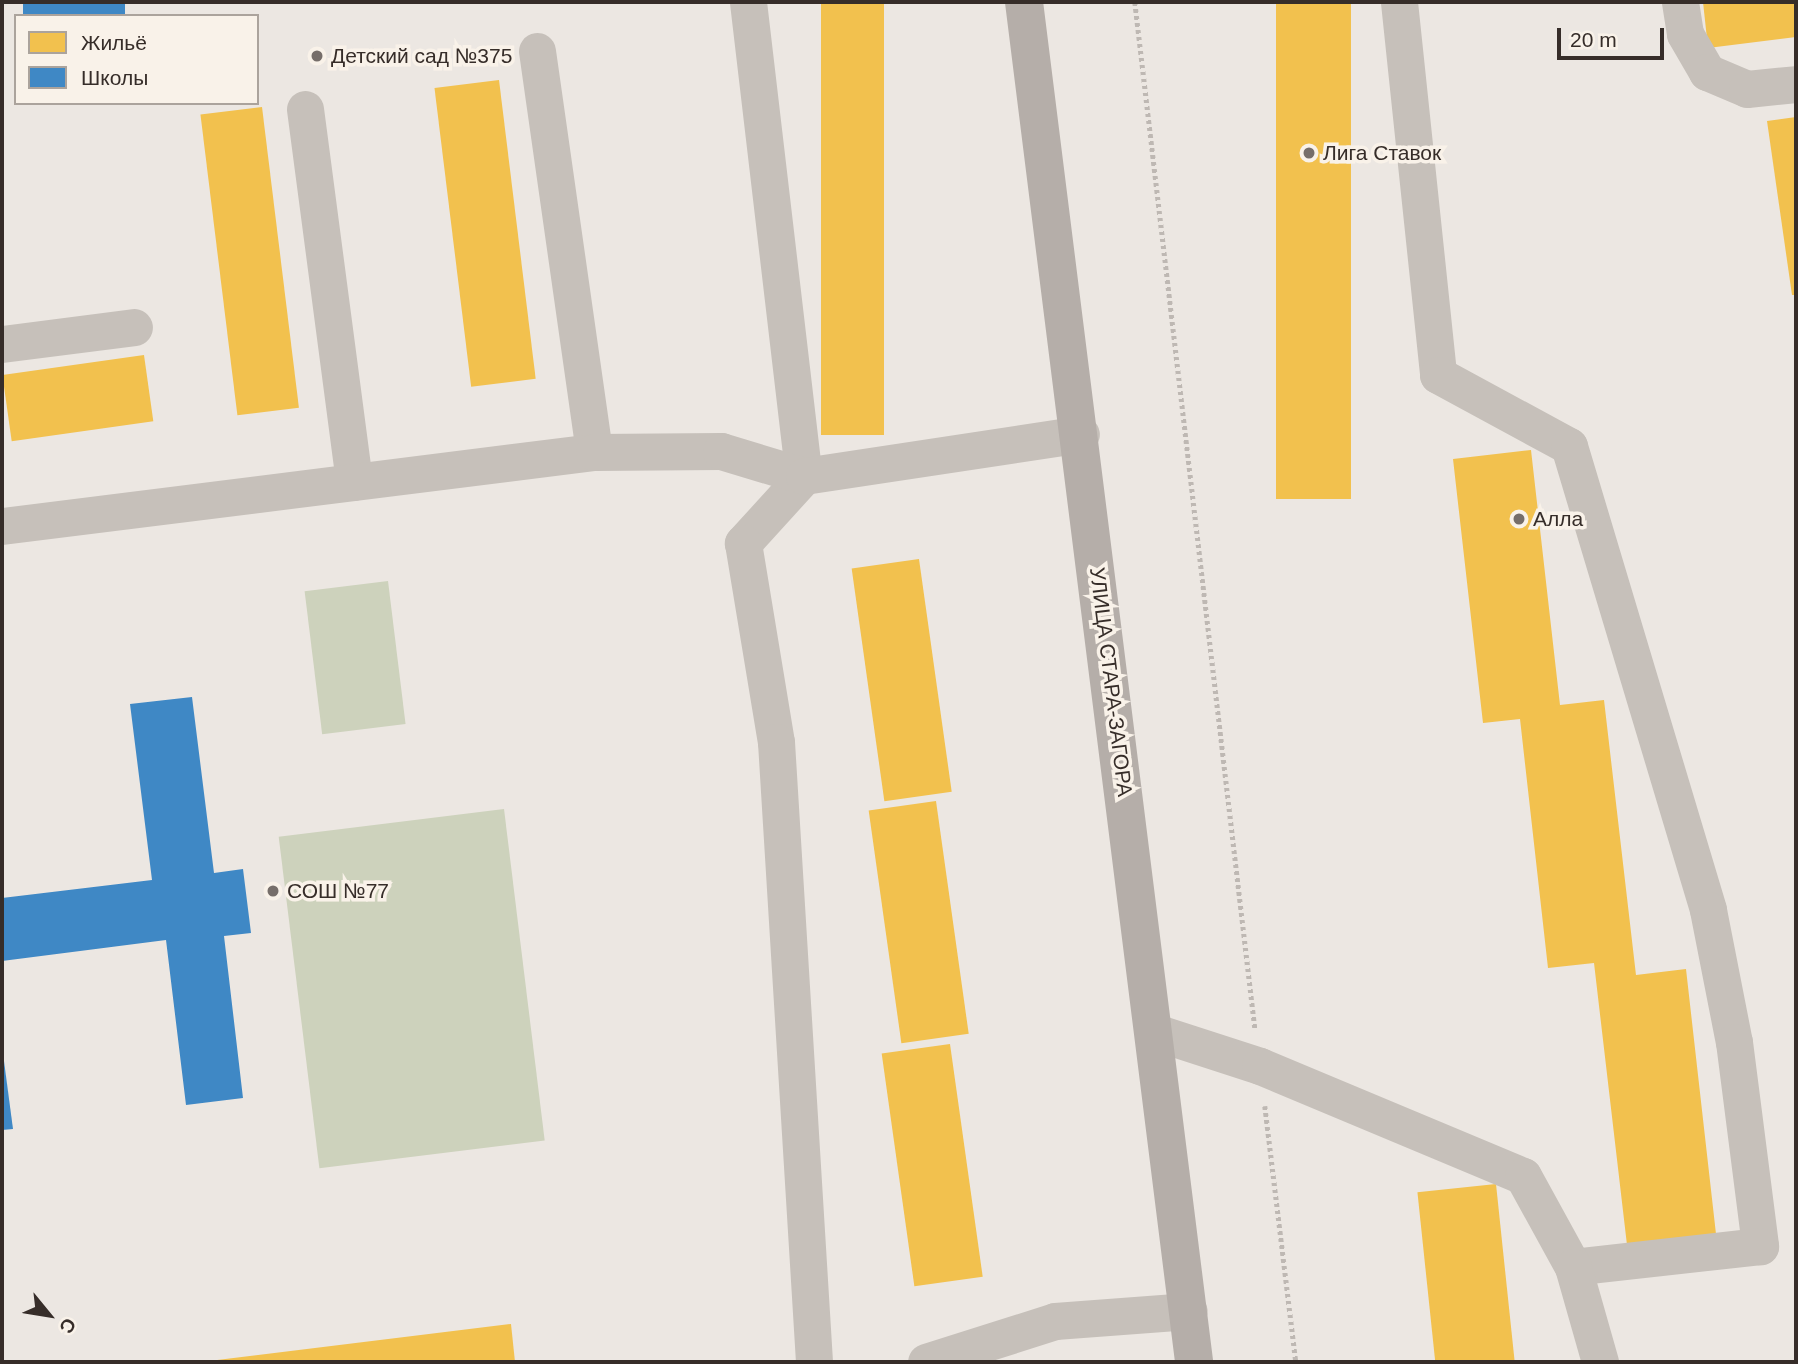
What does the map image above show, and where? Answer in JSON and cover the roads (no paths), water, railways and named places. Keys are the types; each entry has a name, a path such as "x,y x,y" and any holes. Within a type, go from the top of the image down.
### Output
{"main road":[{"name":"УЛИЦА СТАРА-ЗАГОРА","path":"1024,2 1081,433 1194,1362"}],"lane":[{"path":"748,2 804,476 743,543 776,741 814,1362"},
{"path":"1399,2 1438,375 1569,446 1707,910 1734,1042 1760,1246 1573,1267"},
{"path":"1680,2 1685,34 1707,72 1747,89 1796,85"},
{"path":"537,51 594,452"},
{"path":"304,109 354,482"},
{"path":"2,344 134,327"},
{"path":"2,526 594,452 721,451 804,476 1081,433"},
{"path":"1155,1032 1260,1066 1524,1176 1573,1267 1600,1362"},
{"path":"926,1362 1055,1321 1189,1311"}],"place":[{"name":"Детский сад №375","path":"317,56"},
{"name":"Лига Ставок","path":"1309,153"},
{"name":"Алла","path":"1519,519"},
{"name":"СОШ №77","path":"273,891"}]}
